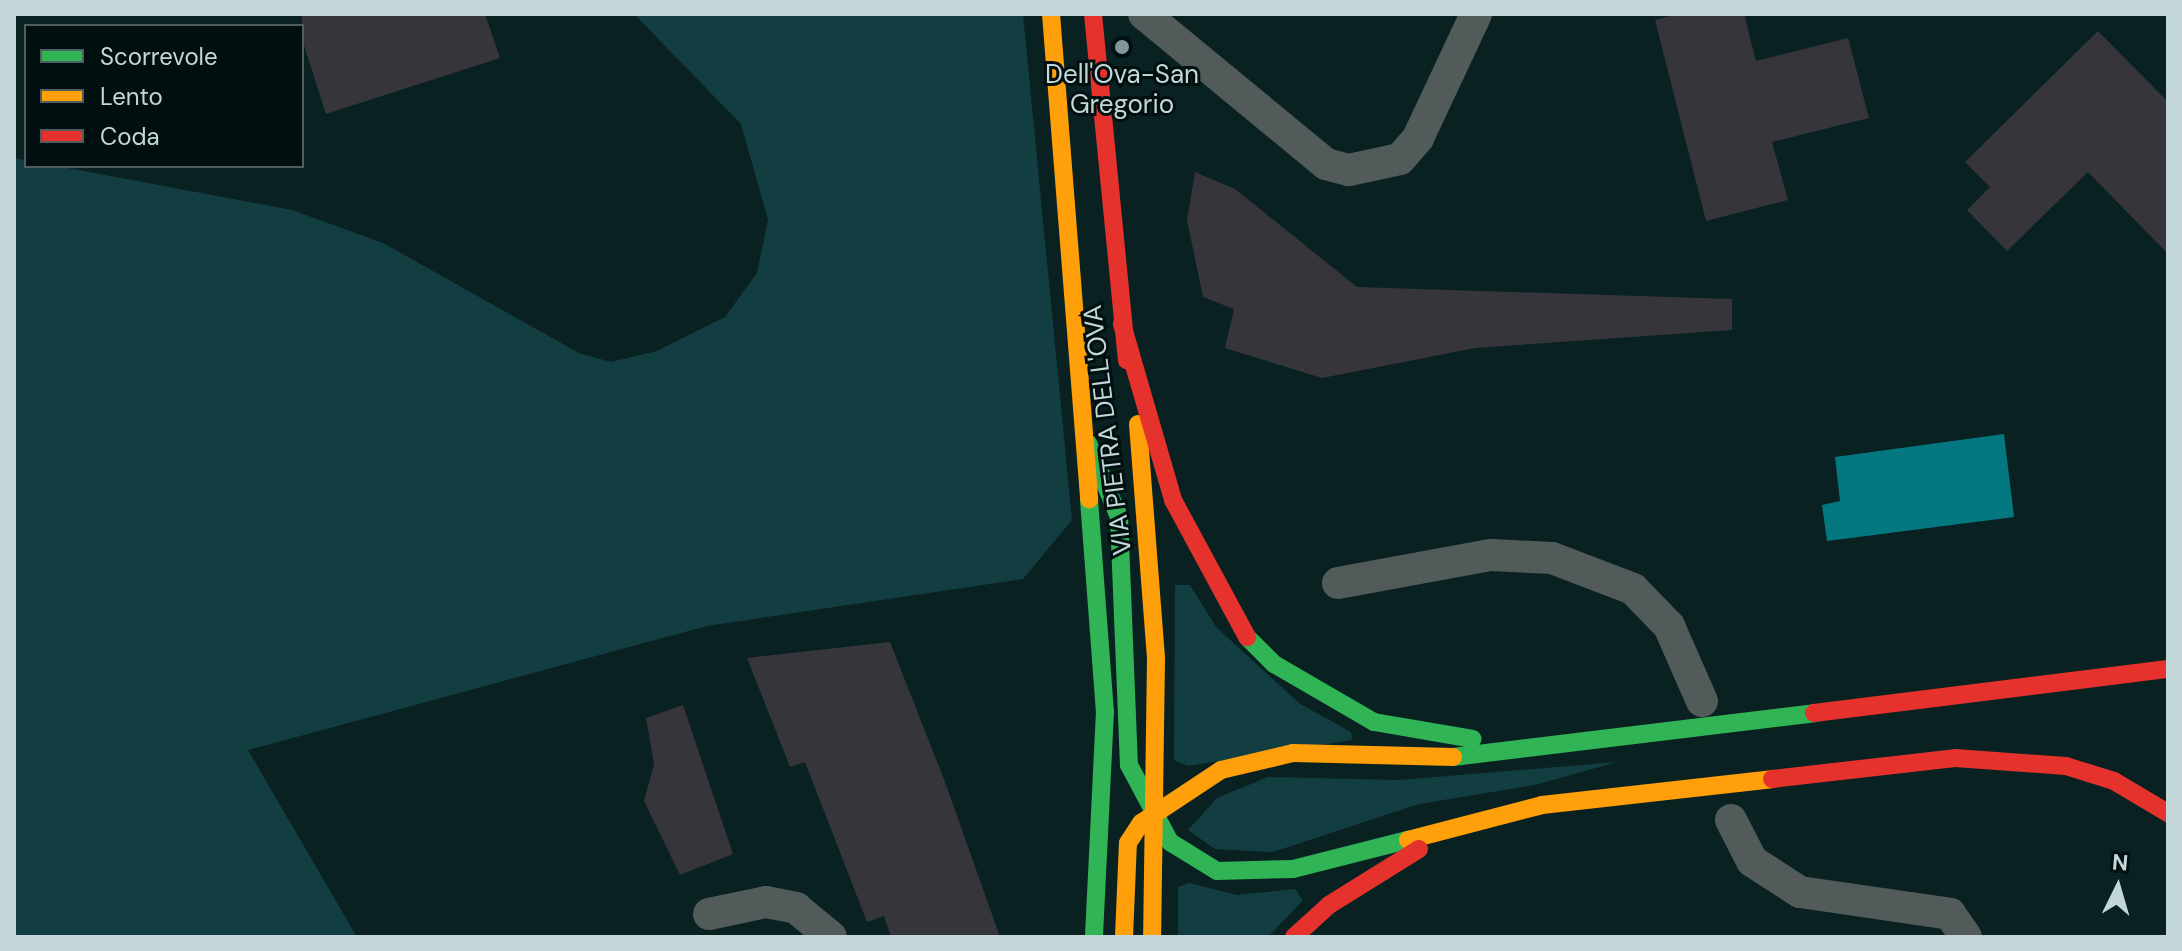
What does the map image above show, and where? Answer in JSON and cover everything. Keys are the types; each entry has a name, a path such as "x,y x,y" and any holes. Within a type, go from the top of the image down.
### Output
{"main road":[{"name":"VIA PIETRA DELL'OVA","path":"1051,14 1088,443 1105,711 1094,937"},
{"name":"VIA PIETRA DELL'OVA","path":"1093,14 1122,324 1150,558 1152,937"},
{"path":"1122,324 1173,500 1240,630 1274,664 1374,722 1468,738 1579,742"},
{"path":"1088,443 1119,517 1129,765 1153,814 1186,857 1251,876 1469,821 1730,779 1955,758 2066,766 2114,781 2168,813"},
{"path":"1124,937 1128,843 1153,814 1254,758 1293,753 1411,761 2168,669"},
{"path":"1294,937 1362,883 1469,821"}],"lane":[{"path":"1144,14 1326,164 1349,170 1400,159 1418,138 1476,14"},
{"path":"1338,583 1491,555 1552,558 1633,589 1669,626 1702,701"},
{"path":"1731,820 1752,861 1800,892 1950,914 1966,937"},
{"path":"709,914 766,902 796,908 831,937"}],"shaded area":[{"path":"634,14 1023,14 1072,520 1023,579 707,626 248,750 357,937 14,937 14,158 24,160 24,168 67,168 292,210 383,243 579,353 611,362 657,351 725,317 757,273 768,220 741,124"},
{"path":"1175,585 1190,585 1216,627 1300,704 1351,732 1352,740 1188,766 1174,760"},
{"path":"1617,762 1535,785 1419,804 1273,852 1215,849 1188,830 1217,798 1268,777 1399,780"},
{"path":"1189,883 1237,895 1295,889 1303,900 1268,937 1178,937 1178,887"}],"water":[{"path":"2004,434 2014,517 1827,541 1822,505 1840,501 1835,457"}],"building":[{"path":"302,14 485,14 500,58 326,114 304,45"},
{"path":"1678,14 1744,14 1756,61 1848,38 1869,118 1772,142 1788,200 1706,221 1655,20"},
{"path":"2098,31 2168,102 2168,254 2088,172 2007,251 1967,210 1990,187 1965,162"},
{"path":"1195,172 1235,189 1357,287 1732,299 1732,330 1475,348 1322,378 1225,348 1234,309 1203,297 1187,220"},
{"path":"890,642 945,782 1000,937 891,937 884,916 867,922 805,762 790,767 747,658"},
{"path":"683,705 733,854 680,875 644,801 654,764 646,718"}],"traffic: fast":[{"path":"1088,443 1119,517 1129,765 1170,842 1217,871 1293,869 1408,840"},
{"path":"1089,500 1105,711 1094,937"},
{"path":"1247,637 1274,664 1374,722 1473,739"},
{"path":"1453,757 1814,713"}],"traffic: slow":[{"path":"1051,14 1089,500"},
{"path":"1138,424 1156,658 1152,937"},
{"path":"1124,937 1128,843 1141,823 1221,770 1293,753 1453,757"},
{"path":"1408,840 1542,805 1772,779"}],"traffic: jam":[{"path":"1093,14 1127,360"},
{"path":"1122,324 1173,500 1247,637"},
{"path":"1814,713 2168,669"},
{"path":"1772,779 1955,758 2066,766 2114,781 2168,813"},
{"path":"1294,937 1329,905 1419,849"}],"place":[{"name":"Dell'Ova-San Gregorio","path":"1122,47"}]}
